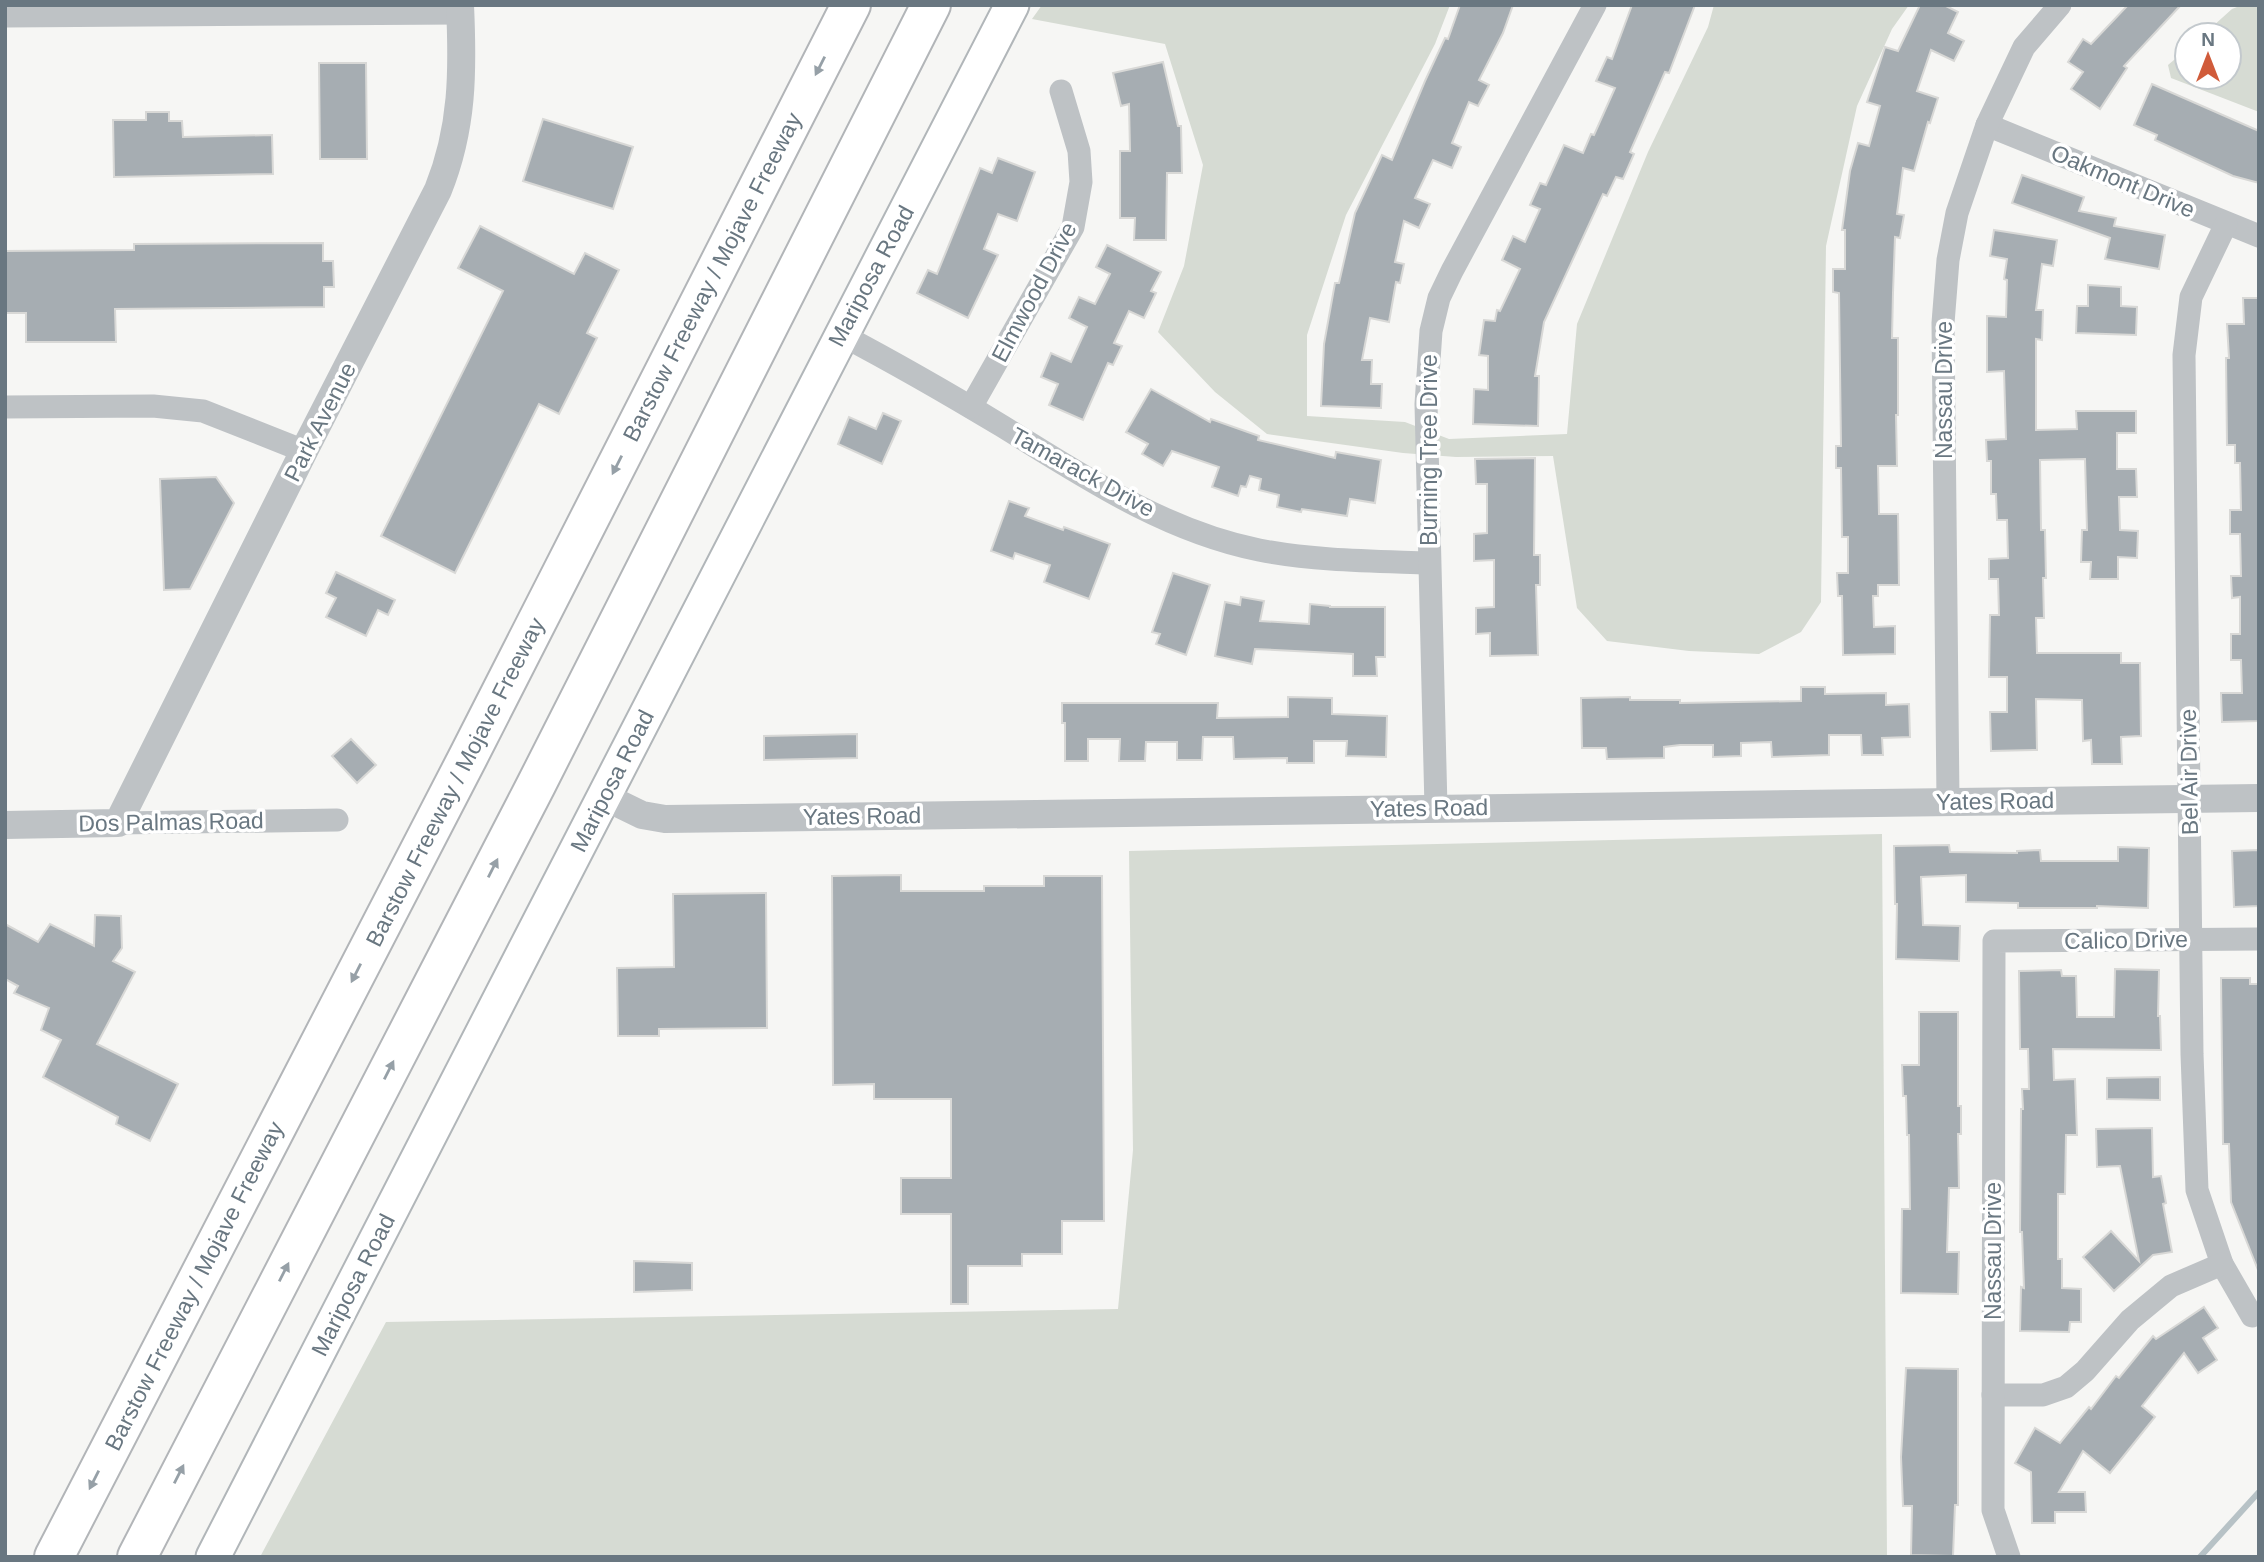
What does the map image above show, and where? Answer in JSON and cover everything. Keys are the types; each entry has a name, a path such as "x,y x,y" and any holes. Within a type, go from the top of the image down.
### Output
{"highway":[{"name":"Barstow Freeway / Mojave Freeway","path":"54,1557 468,757 851,5"},
{"path":"137,1557 536,785 931,5"}],"main road":[{"name":"Mariposa Road","path":"213,1557 840,334 1013,5"}],"street":[{"name":"Burning Tree Drive","path":"1436,808 1429,563 1427,364 1431,331 1439,298 1595,5"},
{"name":"Nassau Drive","path":"1948,802 1943,323 1948,260 1957,213 1987,125 2024,47 2060,5"},
{"path":"5,16 461,9"},
{"name":"Park Avenue","path":"118,823 404,258 450,160 460,98 461,9"},
{"name":"Elmwood Drive","path":"971,407 1073,227 1081,182 1079,151 1061,91"},
{"name":"Oakmont Drive","path":"1987,125 2259,236"},
{"name":"Bel Air Drive","path":"2226,224 2191,297 2184,355 2197,1190 2222,1264 2252,1316"},
{"name":"Tamarack Drive","path":"840,334 971,407 1114,495 1189,529 1258,550 1324,559 1429,563"},
{"path":"5,407 153,406 203,411 304,451"},
{"name":"Yates Road","path":"603,796 642,815 665,819 2259,798"},
{"name":"Dos Palmas Road","path":"5,825 337,820"},
{"name":"Calico Drive","path":"1994,942 2259,939"},
{"name":"Nassau Drive","path":"1994,942 1993,1510 2010,1557"},
{"path":"1993,1395 2043,1395 2066,1387 2085,1371 2130,1320 2171,1286 2222,1264"}],"shaded area":[{"path":"1042,5 1450,5 1435,44 1346,215 1307,335 1307,416 1405,422 1449,439 1567,434 1577,324 1648,152 1708,27 1714,5 1909,5 1892,29 1857,106 1826,246 1821,602 1801,632 1759,654 1689,651 1607,641 1577,608 1553,456 1456,457 1403,453 1267,434 1215,392 1158,332 1184,266 1203,165 1165,44 1032,19"},
{"path":"2242,5 2259,5 2259,112 2205,91 2243,91 2243,21 2219,21 2232,9"},
{"path":"2173,61 2173,79 2171,78 2168,65"},
{"path":"1882,834 1887,1557 260,1557 386,1322 1118,1309 1133,1150 1129,851"}],"building":[{"path":"1460,5 1513,5 1503,33 1479,80 1489,85 1478,106 1469,102 1452,143 1461,147 1452,168 1433,160 1415,198 1430,204 1419,228 1404,221 1395,262 1404,264 1400,283 1396,282 1389,322 1370,318 1362,360 1372,360 1371,384 1382,384 1381,408 1321,406 1324,344 1335,283 1339,283 1355,213 1382,155 1392,160 1425,81 1445,38 1448,39"},
{"path":"1632,5 1695,5 1669,73 1665,72 1630,152 1634,154 1623,179 1616,177 1607,196 1603,194 1544,322 1535,376 1539,376 1538,426 1473,424 1474,389 1488,390 1488,356 1479,355 1484,320 1495,321 1497,310 1500,311 1520,269 1502,260 1513,236 1525,242 1540,209 1530,205 1540,183 1546,185 1564,145 1583,153 1591,134 1594,135 1615,88 1596,81 1607,57 1612,59"},
{"path":"1920,5 1944,5 1958,12 1948,33 1964,41 1954,61 1931,50 1917,91 1938,98 1914,171 1903,168 1897,214 1904,215 1900,238 1895,237 1893,293 1892,338 1898,338 1897,466 1878,466 1879,514 1898,514 1899,585 1878,585 1878,596 1873,596 1874,627 1895,626 1895,654 1843,655 1842,596 1838,596 1837,573 1848,573 1848,537 1842,537 1841,468 1836,468 1836,446 1841,446 1839,293 1833,292 1833,269 1845,269 1845,230 1842,230 1850,171 1858,143 1869,146 1880,106 1867,102 1885,47 1898,51"},
{"path":"2128,5 2181,5 2124,66 2127,68 2100,109 2071,89 2083,72 2068,62 2083,39 2091,44"},
{"path":"1163,62 1178,126 1181,126 1182,173 1167,173 1166,240 1134,240 1135,218 1120,218 1120,151 1130,151 1129,104 1121,106 1113,73"},
{"path":"319,63 366,63 367,159 320,159"},
{"path":"2152,84 2259,131 2259,183 2233,176 2155,140 2157,135 2134,125"},
{"path":"146,112 169,112 169,121 182,121 183,137 272,135 273,174 114,177 113,120 146,120"},
{"path":"543,119 633,147 613,209 523,181"},
{"path":"998,158 1035,172 1017,221 998,214 984,249 998,255 968,318 917,293 928,270 937,274 980,168 992,173"},
{"path":"2022,175 2084,197 2079,211 2116,218 2114,226 2165,235 2159,269 2105,259 2110,238 2012,203"},
{"path":"480,226 574,274 585,253 619,270 587,333 597,338 559,414 539,404 455,573 381,536 503,291 458,268"},
{"path":"1994,230 2057,240 2053,266 2042,264 2036,310 2043,310 2042,340 2036,339 2036,430 2077,429 2076,411 2136,411 2136,433 2117,433 2117,469 2136,469 2137,497 2119,497 2120,530 2138,531 2137,558 2118,557 2118,579 2090,579 2091,562 2081,562 2082,530 2087,530 2085,459 2040,460 2041,530 2045,530 2046,578 2043,578 2044,618 2036,618 2037,653 2121,653 2121,663 2140,663 2141,736 2121,737 2122,764 2092,764 2091,740 2083,741 2082,700 2036,699 2037,750 1991,751 1990,712 2007,712 2007,677 1989,677 1990,615 1999,615 1998,579 1989,579 1989,559 2008,558 2007,520 1997,520 1996,494 1991,494 1991,461 1987,461 1986,440 2006,439 2004,371 1987,372 1987,316 2006,317 2007,280 2004,279 2007,259 1990,256"},
{"path":"323,243 323,261 333,261 334,287 324,287 324,307 115,309 116,342 26,342 26,313 5,313 5,251 134,250 134,244"},
{"path":"1107,245 1161,272 1151,291 1156,293 1144,318 1129,311 1114,343 1122,346 1113,365 1108,363 1083,420 1049,405 1058,384 1041,377 1051,353 1071,362 1087,327 1069,318 1079,297 1095,304 1110,274 1096,267"},
{"path":"2088,285 2121,287 2121,306 2137,307 2136,335 2076,333 2077,306 2088,306"},
{"path":"2243,298 2259,298 2259,721 2222,722 2221,693 2242,693 2241,660 2231,660 2231,634 2240,634 2240,597 2232,598 2231,576 2241,576 2240,534 2230,534 2230,510 2241,510 2240,463 2235,463 2235,445 2227,445 2226,358 2229,358 2227,324 2244,324"},
{"path":"1151,389 1210,422 1211,419 1259,436 1258,440 1335,458 1336,452 1381,460 1375,503 1350,499 1347,516 1302,509 1301,512 1277,507 1279,495 1259,490 1261,479 1250,476 1246,487 1241,486 1238,496 1212,487 1219,467 1172,451 1163,466 1142,454 1148,444 1126,432"},
{"path":"883,413 901,421 882,464 838,444 849,417 876,429"},
{"path":"1535,458 1534,555 1540,555 1540,585 1536,585 1538,655 1490,656 1490,633 1476,634 1476,608 1494,607 1494,560 1474,561 1474,534 1487,533 1487,484 1476,484 1475,459"},
{"path":"216,477 234,503 190,589 164,590 160,479"},
{"path":"1009,501 1029,508 1025,516 1110,544 1089,599 1044,582 1050,565 1015,553 1013,559 991,551"},
{"path":"336,572 395,600 388,615 378,610 366,636 326,617 336,598 326,593"},
{"path":"1173,573 1210,585 1186,655 1156,644 1160,634 1152,632"},
{"path":"1241,597 1264,601 1260,621 1309,624 1310,604 1330,607 1385,607 1385,657 1376,657 1377,676 1353,676 1353,654 1255,649 1252,664 1215,656 1225,602 1240,605"},
{"path":"1801,687 1825,687 1825,694 1886,693 1886,705 1909,704 1910,737 1882,738 1883,755 1862,755 1861,735 1829,735 1829,755 1772,757 1771,742 1741,743 1741,756 1713,757 1713,745 1664,747 1664,758 1607,759 1606,748 1582,748 1581,698 1630,697 1630,700 1680,700 1680,703 1801,701"},
{"path":"1288,697 1332,698 1332,714 1387,716 1386,757 1346,756 1347,741 1314,741 1314,763 1287,763 1287,758 1234,759 1233,737 1203,737 1202,760 1177,760 1177,742 1146,742 1145,761 1119,761 1120,739 1088,739 1088,761 1065,761 1062,703 1218,703 1217,718 1288,717"},
{"path":"857,734 857,758 764,760 764,736"},
{"path":"351,739 376,765 357,783 332,756"},
{"path":"1949,845 1950,852 2017,853 2040,850 2041,861 2118,861 2118,847 2149,848 2148,908 2018,908 2018,903 1966,902 1966,875 1921,877 1923,925 1960,926 1959,961 1896,959 1894,846"},
{"path":"2259,850 2259,906 2234,907 2232,851"},
{"path":"901,875 901,891 984,891 984,886 1044,886 1044,876 1102,876 1104,1221 1062,1221 1062,1254 1022,1254 1022,1266 968,1266 968,1304 951,1304 951,1214 901,1214 901,1178 951,1178 951,1099 874,1099 874,1084 833,1085 832,876"},
{"path":"766,893 767,1028 659,1029 659,1036 618,1036 617,968 674,967 673,894"},
{"path":"95,915 121,916 122,948 113,961 135,972 97,1044 178,1084 150,1141 116,1124 118,1117 43,1077 61,1040 41,1030 49,1008 14,993 18,986 5,979 5,924 38,942 50,924 94,946"},
{"path":"2115,969 2159,970 2158,1016 2161,1050 2053,1049 2054,1080 2075,1079 2077,1135 2066,1135 2065,1194 2058,1194 2058,1259 2062,1259 2062,1288 2081,1289 2081,1322 2070,1322 2069,1332 2020,1331 2021,1287 2024,1288 2020,1232 2021,1109 2022,1089 2029,1089 2028,1049 2020,1049 2019,971 2061,970 2062,976 2076,976 2077,1017 2114,1017"},
{"path":"2221,978 2250,978 2250,984 2259,984 2258,1270 2231,1202 2229,1144 2223,1144"},
{"path":"1919,1012 1958,1012 1958,1106 1961,1106 1961,1134 1958,1134 1959,1188 1949,1188 1947,1252 1959,1252 1958,1294 1901,1293 1902,1209 1910,1209 1909,1135 1902,1065 1919,1065"},
{"path":"2160,1077 2160,1100 2107,1099 2107,1078"},
{"path":"2152,1128 2153,1177 2161,1176 2172,1252 2153,1255 2114,1291 2083,1257 2111,1231 2139,1261 2120,1166 2097,1167 2096,1129"},
{"path":"634,1261 692,1263 692,1290 634,1292"},
{"path":"2204,1307 2218,1328 2203,1338 2217,1360 2198,1373 2184,1353 2142,1406 2155,1417 2110,1473 2083,1451 2059,1492 2085,1492 2086,1512 2055,1512 2055,1523 2032,1523 2031,1472 2015,1463 2035,1428 2060,1443 2153,1336 2156,1339"},
{"path":"1906,1368 1958,1369 1958,1505 1955,1505 1953,1556 1911,1555 1912,1506 1903,1506 1901,1457"}],"waterway":[{"path":"2200,1557 2259,1492"}]}
